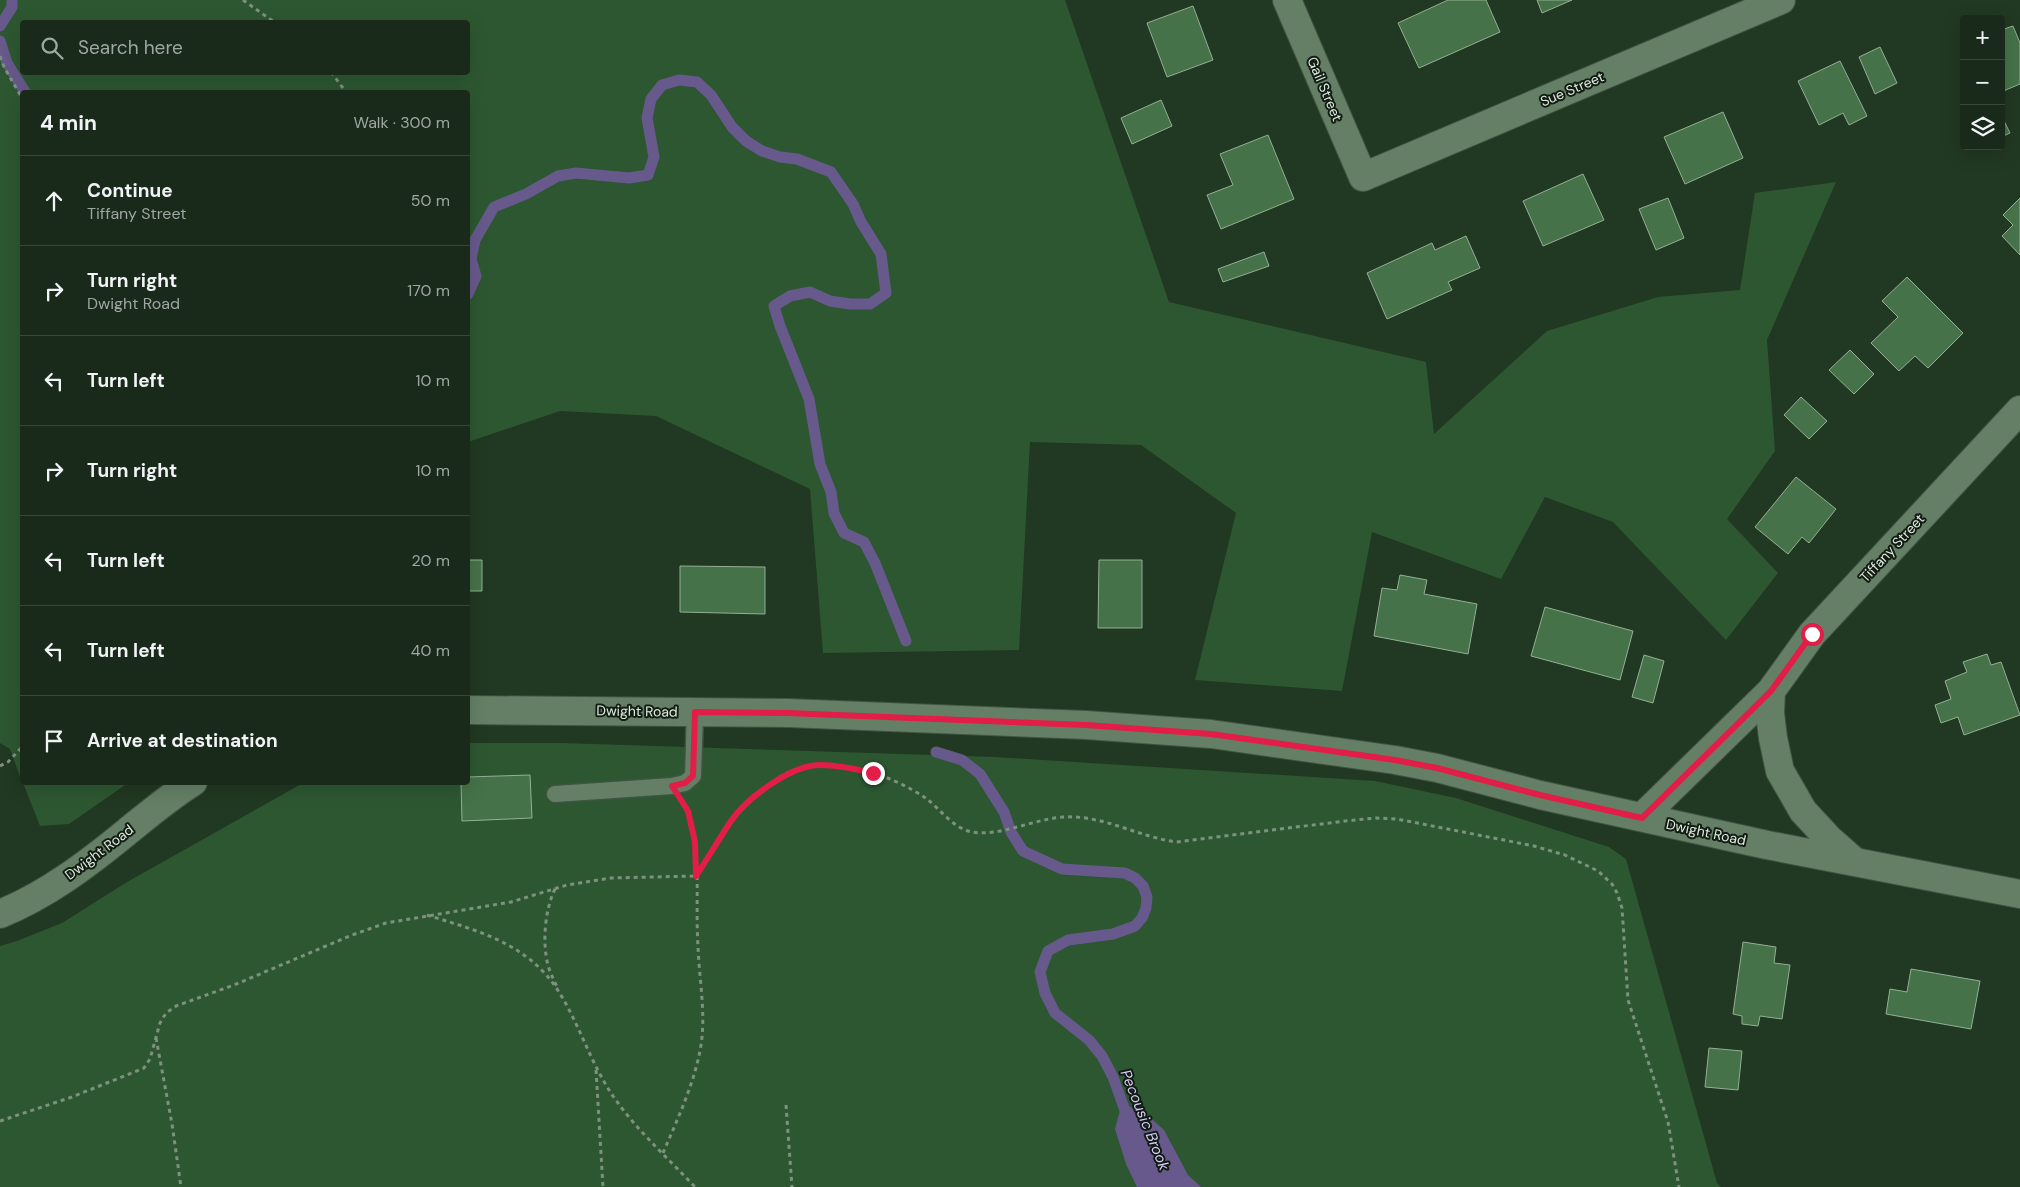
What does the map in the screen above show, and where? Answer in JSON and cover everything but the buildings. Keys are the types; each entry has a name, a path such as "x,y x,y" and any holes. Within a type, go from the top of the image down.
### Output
{"main road":[{"name":"Gail Street","path":"1287,0 1363,177"},
{"name":"Sue Street","path":"1363,177 1781,0"},
{"name":"Tiffany Street","path":"1642,818 1771,691 1812,634 2020,410"},
{"path":"1771,691 1770,712 1780,771 1803,811 1829,840 1855,862"},
{"name":"Dwight Road","path":"470,710 788,713 1086,725 1211,734 1378,757 1437,768 1540,795 1642,818 2020,894"},
{"name":"Dwight Road","path":"0,914 14,908 68,876 188,785"}],"lane":[{"path":"555,794 672,786 685,783 693,776 695,712"}],"path":[{"path":"243,0 271,20"},
{"path":"0,56 20,94"},
{"path":"333,75 344,90"},
{"path":"0,766 8,762 20,749"},
{"path":"696,876 739,812 786,773 818,765 852,768 888,778 926,799 960,828 972,832 989,834 1041,820 1079,817 1122,827 1158,839 1176,842 1376,818 1413,821 1478,836 1534,846 1565,855 1598,871 1612,884 1617,892 1622,908 1628,1000 1668,1122 1679,1187"},
{"path":"663,1153 685,1102 701,1045 702,1029 696,913 696,850 688,811 672,786"},
{"path":"0,1121 72,1097 144,1068 150,1059 160,1023 166,1013 185,1001 234,986 352,935 386,923 511,902 567,885 610,878 696,876"},
{"path":"555,889 549,902 546,945 548,964 558,991 595,1066 613,1096 695,1187"},
{"path":"426,915 480,931 503,941 537,967 558,991"},
{"path":"156,1037 181,1187"},
{"path":"595,1066 604,1187"},
{"path":"786,1105 792,1187"}],"green space":[{"path":"0,0 1065,0 1169,302 1426,362 1434,434 1547,331 1658,297 1740,290 1755,193 1836,182 1767,340 1775,451 1727,519 1778,573 1726,640 1613,522 1545,497 1501,579 1372,532 1342,691 1195,680 1236,513 1141,445 1030,442 1019,650 823,653 810,489 656,416 560,411 470,441 470,90 20,90 20,776 10,749 0,743"},
{"path":"470,743 562,743 995,757 1375,781 1456,798 1609,847 1626,859 1717,1183 1721,1187 0,1187 0,946 62,923 127,882 299,785 470,785"},
{"path":"24,785 125,785 69,824 40,826"}],"water":[{"path":"1122,1103 1146,1114 1164,1130 1188,1175 1201,1187 1137,1187 1126,1164 1115,1129"}],"waterway":[{"name":"Pecousic Brook","path":"0,26 12,7 12,0"},
{"name":"Pecousic Brook","path":"0,41 7,63 24,90"},
{"name":"Pecousic Brook","path":"470,290 476,276 471,259 475,240 494,207 526,194 558,176 576,173 629,178 648,175 654,157 647,118 651,99 662,85 679,80 697,82 711,95 732,127 746,141 762,151 780,157 797,159 831,172 853,204 861,222 881,254 886,293 870,304 850,304 830,301 810,292 790,296 774,306 809,399 820,464 831,492 834,513 844,533 864,542 875,563 906,641"},
{"name":"Pecousic Brook","path":"936,752 962,760 980,774 1004,812 1011,832 1023,851 1062,869 1125,873 1135,878 1143,886 1147,897 1146,908 1142,918 1135,926 1113,934 1068,940 1048,951 1040,972 1045,993 1055,1013 1089,1040 1102,1056 1113,1077 1127,1116"}],"route":[{"path":"873,773 852,768 818,765 786,773 756,796 732,820 696,876 695,842 688,811 672,786 685,783 693,776 695,712 788,713 1086,725 1211,734 1277,742 1437,768 1540,795 1642,818 1771,691 1812,634"}]}
